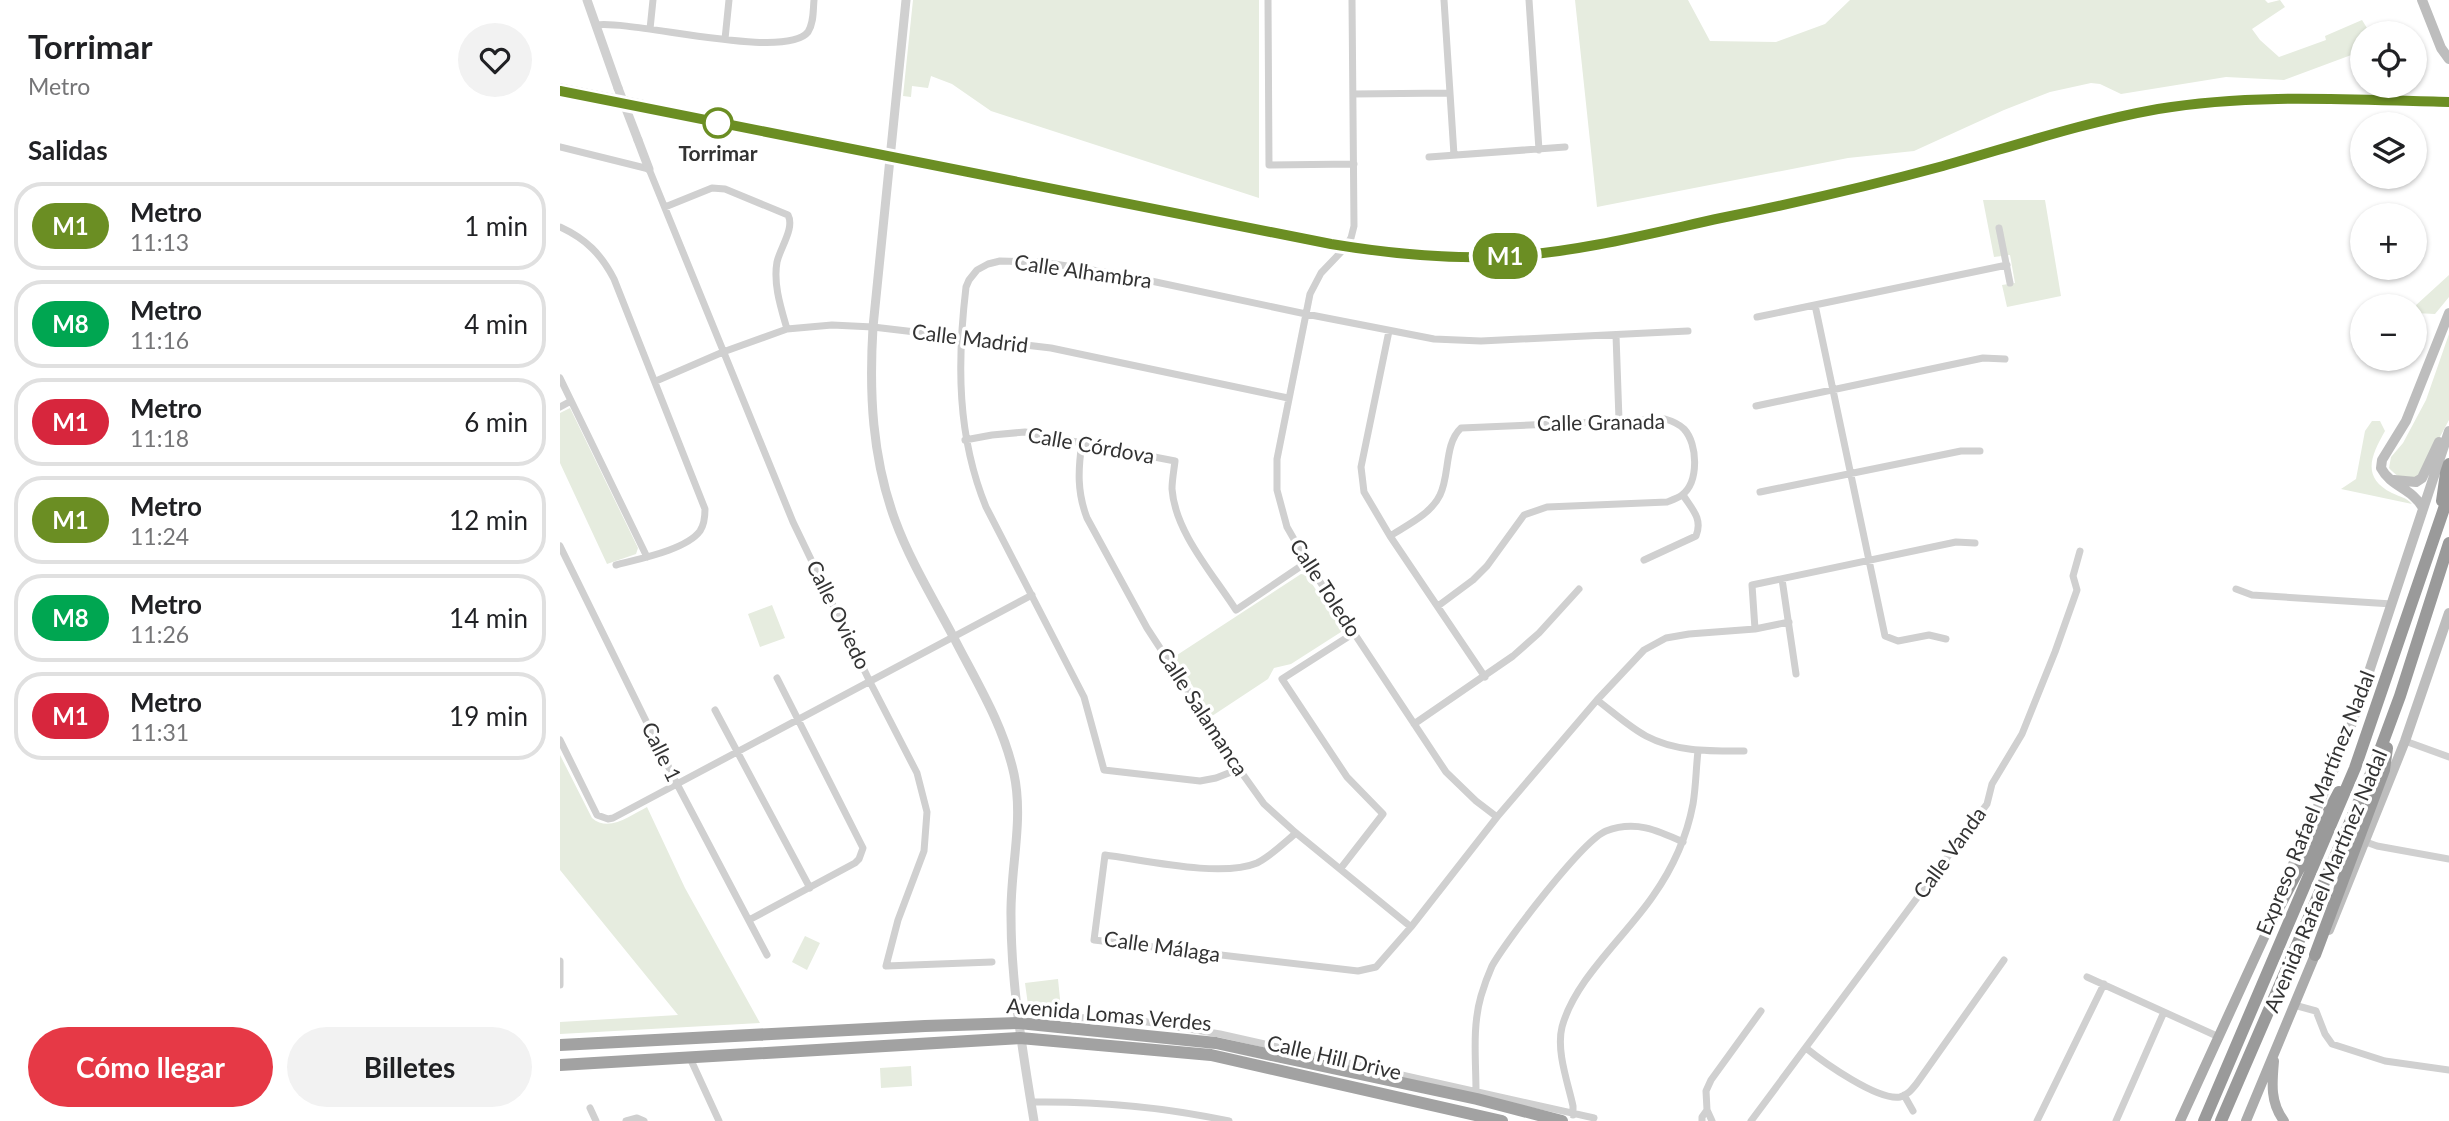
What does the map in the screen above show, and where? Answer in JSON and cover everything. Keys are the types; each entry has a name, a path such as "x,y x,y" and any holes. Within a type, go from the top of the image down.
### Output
{"highway":[{"path":"2440,523 2449,464"},
{"name":"Expreso Rafael Martínez Nadal","path":"2204,1121 2355,768 2449,494"},
{"name":"Expreso Rafael Martínez Nadal","path":"2221,1121 2348,831 2392,720 2449,543"},
{"path":"2315,955 2384,770 2392,720"},
{"path":"2273,918 2329,807 2355,768"},
{"name":"Avenida Lomas Verdes","path":"560,1045 1019,1023 1216,1043 1567,1118"},
{"name":"Avenida Lomas Verdes","path":"560,1065 1020,1038 1211,1055 1502,1121"}],"main road":[{"path":"2421,0 2441,48 2449,59"},
{"path":"2423,508 2417,498 2390,480 2381,468 2382,460 2406,421 2449,313"},
{"path":"2390,480 2416,482 2422,478 2449,428"},
{"path":"2423,508 2449,428"},
{"name":"Avenida Rafael Martínez Nadal","path":"2180,1121 2273,918 2275,904 2346,741 2423,508"},
{"name":"Avenida Rafael Martínez Nadal","path":"2246,1121 2315,955 2336,918 2405,741 2449,613"},
{"path":"2275,1052 2273,1098 2284,1121"}],"street":[{"path":"587,0 649,169"},
{"path":"650,29 653,0"},
{"path":"725,39 729,0"},
{"path":"596,25 611,23 683,36 791,41 808,32 814,0"},
{"path":"906,0 873,327 871,403 883,481 895,520 908,552 998,722 1015,777 1018,820 1011,883 1011,962 1034,1121"},
{"path":"1268,0 1269,165 1354,164"},
{"path":"1352,0 1352,238"},
{"path":"1444,0 1454,155"},
{"path":"1529,0 1539,149"},
{"path":"1353,94 1450,93"},
{"path":"560,147 649,169"},
{"path":"1429,158 1565,147"},
{"name":"Calle Oviedo","path":"649,169 793,522 917,773 927,812 923,850 898,920 886,966 992,962"},
{"path":"665,206 712,188 725,190 788,215 791,223 777,262 776,278 787,329"},
{"path":"560,227 594,247 607,264 705,509 704,521 699,532 692,538 647,557 616,565"},
{"path":"1999,228 2010,283"},
{"name":"Calle Toledo","path":"1342,251 1321,273 1310,294 1288,398 1277,459 1277,490 1287,527 1307,562 1452,779 1497,817"},
{"name":"Calle Alhambra","path":"1239,769 1200,781 1104,770 1084,696 986,507 975,480 965,440 960,391 966,288 977,271 1000,261 1042,262 1123,275 1434,339 1481,341 1688,331"},
{"path":"1757,317 2007,265"},
{"path":"1815,305 1885,636 1898,641 1928,635 1946,639"},
{"name":"Calle Madrid","path":"656,381 723,352 787,329 832,325 873,327 1051,348 1288,398"},
{"path":"1390,331 1361,467 1361,479 1368,500 1390,536 1485,677"},
{"path":"1616,335 1619,420"},
{"path":"1756,406 1983,358 2005,359"},
{"path":"560,379 647,557"},
{"path":"560,407 571,401"},
{"name":"Calle Granada","path":"1390,536 1433,505 1440,495 1453,439 1461,428 1665,419 1685,430 1693,446 1694,469 1690,485 1683,495"},
{"name":"Calle Córdova","path":"965,440 1026,432 1175,461 1172,486 1175,508 1183,529 1236,610 1307,562"},
{"name":"Calle Salamanca","path":"1082,442 1078,482 1080,501 1087,518 1147,628 1239,769 1264,804 1411,927"},
{"path":"1760,492 1961,451 1980,451"},
{"path":"1438,606 1474,580 1524,515 1547,507 1667,502 1683,495 1699,520 1700,527 1696,536 1644,560"},
{"path":"1755,629 1752,585 1956,542 1975,543"},
{"name":"Calle 1","path":"560,546 677,784 767,955"},
{"name":"Calle Vanda","path":"1751,1121 1987,804 1992,784 2022,734 2055,652 2077,590 2073,576 2080,551"},
{"path":"1782,579 1796,674"},
{"path":"1414,724 1485,677 1539,633 1579,589"},
{"path":"2236,589 2252,595 2392,604"},
{"path":"560,740 597,815 613,818 1032,595"},
{"path":"1411,927 1497,817 1597,700 1644,650 1666,639 1755,629 1789,622"},
{"path":"1341,868 1383,814 1347,777 1282,679 1354,633"},
{"path":"749,920 855,863 863,848 777,678"},
{"path":"1597,700 1646,736 1672,746 1698,751 1744,751"},
{"path":"715,710 810,888"},
{"path":"2405,741 2449,757"},
{"path":"1567,1118 1573,1106 1561,1048 1561,1030 1582,987 1654,895 1683,842 1693,804 1698,751"},
{"path":"1476,1092 1476,1021 1491,968 1510,937 1586,845 1603,832 1620,827 1640,826 1683,842"},
{"name":"Calle Málaga","path":"1296,833 1258,862 1233,868 1212,869 1105,855 1094,940 1358,971 1377,967 1411,927"},
{"path":"2366,842 2449,859"},
{"path":"1806,1048 1829,1066 1879,1094 1898,1098 1917,1083 2004,960"},
{"path":"560,961 560,985"},
{"path":"2087,976 2219,1037"},
{"path":"2037,1121 2104,984"},
{"path":"2294,1005 2319,1017 2332,1044 2385,1062 2449,1070"},
{"path":"1712,1121 1707,1110 1706,1091 1711,1080 1761,1011"},
{"path":"2116,1121 2164,1012"},
{"name":"Calle Hill Drive","path":"1070,1017 1141,1021 1220,1034 1405,1074 1567,1118 1594,1118"},
{"path":"690,1058 719,1121"},
{"path":"1904,1095 1913,1111"},
{"path":"1031,1102 1120,1105 1229,1121"},
{"path":"590,1108 596,1121"},
{"path":"1702,1121 1707,1110"},
{"path":"626,1121 637,1118 643,1121"}],"shaded area":[{"path":"913,0 1259,0 1259,198 991,111 952,84 931,76 928,88 912,86 911,97 903,96"},
{"path":"1575,0 1688,0 1710,41 1776,42 1825,24 1850,0 2265,0 2268,3 2280,0 2285,7 2252,29 2279,57 2326,40 2325,36 2350,25 2350,55 2284,80 2226,77 2121,94 2100,84 2091,83 2050,92 1914,151 1848,158 1597,207"},
{"path":"1983,200 2045,200 2061,296 2007,307 2002,285 2015,283 2010,255 1994,257"},
{"path":"2449,275 2449,297 2435,314 2427,314 2427,295"},
{"path":"2449,334 2449,420 2419,476 2403,478 2389,468 2391,457 2403,443 2426,400"},
{"path":"570,408 638,548 636,554 607,564 560,463 560,413"},
{"path":"2372,421 2380,421 2385,431 2373,457 2372,473 2382,487 2412,504 2341,489 2356,479 2365,431"},
{"path":"1301,574 1306,575 1340,625 1341,632 1291,664 1274,668 1268,679 1212,716 1174,657"},
{"path":"772,605 785,638 760,647 748,614"},
{"path":"560,755 592,818 606,824 613,823 647,807 685,888 760,1023 560,1034 560,1022 678,1015 560,870"},
{"path":"805,936 820,943 807,970 792,962"},
{"path":"1058,979 1061,1009 1032,1009 1028,1005 1025,983"},
{"path":"911,1066 912,1086 881,1088 880,1068"}],"tunnel":[{"path":"1342,251 1351,238"}],"railway":[{"path":"560,86 646,103"},
{"path":"840,147 1331,244 1423,256 1484,257 1576,248 1839,193 2115,118 2179,107 2228,100 2270,98 2449,102"}],"metro line":[{"name":"M1","path":"560,91 1331,244 1392,253 1454,257 1515,256 1561,250 1695,224 1892,180 2115,118 2157,110 2283,98 2449,102"}],"place":[{"name":"Torrimar","path":"718,123"}]}
